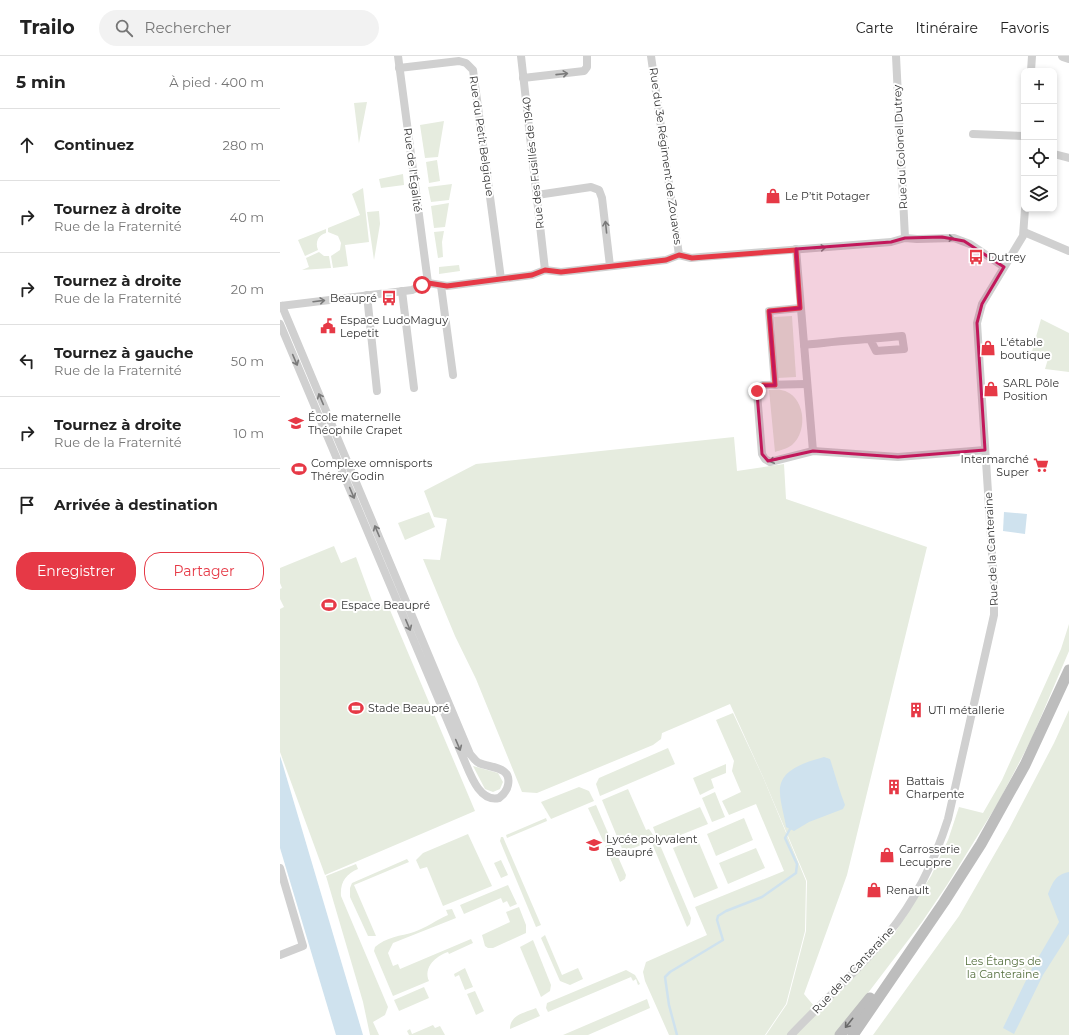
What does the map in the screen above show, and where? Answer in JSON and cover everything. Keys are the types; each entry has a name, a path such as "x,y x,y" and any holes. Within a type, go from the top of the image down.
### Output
{"main road":[{"path":"853,1035 957,882 1005,802 1040,734 1069,670"},
{"path":"840,1035 910,950"}],"street":[{"name":"Rue de l'Égalité","path":"398,56 428,283"},
{"name":"Rue des Fusillés de 1940","path":"521,56 545,270"},
{"path":"523,78 584,71 587,67 587,56"},
{"name":"Rue du 3e Régiment de Zouaves","path":"651,56 679,255"},
{"name":"Rue du Colonel Dutrey","path":"896,56 901,192 905,238"},
{"path":"1032,56 1032,68"},
{"path":"1063,56 1069,58"},
{"name":"Rue du Petit Belgique","path":"400,68 459,61 466,63 473,70 501,279"},
{"path":"973,134 1021,136"},
{"path":"1057,155 1069,158"},
{"path":"537,195 591,188 599,190 602,198 610,266"},
{"path":"1025,212 1024,232 1069,251"},
{"name":"Rue de la Canteraine","path":"791,1035 867,958 895,925 920,886 944,831 957,782 994,615 994,584 977,323 982,304 1024,232"},
{"path":"280,324 462,756 481,792 489,798 499,798 507,789 507,775 499,768 478,762 470,754 281,306 412,290 428,283 441,286 532,275 545,270 561,272 666,260 679,255 692,258 891,242 905,238 917,240 942,237 957,239 970,244 1004,267"},
{"path":"796,250 813,452"},
{"path":"441,286 453,375"},
{"path":"402,291 414,388"},
{"path":"367,295 377,391"},
{"path":"775,385 769,311 800,308"},
{"path":"804,345 870,339"},
{"path":"807,384 763,385 757,391 763,457 770,462 813,452 898,457 986,450"},
{"path":"280,868 303,946 280,955"}],"highlighted area":[{"path":"942,237 964,241 981,251 1004,267 982,304 977,323 985,450 898,457 813,451 768,461 762,454 757,393 760,386 775,385 769,311 800,308 796,249 891,242 905,238"}],"green space":[{"path":"367,102 359,143 359,144 354,103"},
{"path":"444,121 438,157 425,158 420,125"},
{"path":"437,160 440,181 429,183 426,162"},
{"path":"403,174 404,185 381,188 379,179"},
{"path":"452,184 449,200 431,202 428,187"},
{"path":"363,188 369,242 345,245 348,266 333,268 331,256 340,250 341,243 338,236 328,232 328,228 360,215 352,194"},
{"path":"449,203 445,227 434,228 431,206"},
{"path":"379,211 380,224 374,260 367,212"},
{"path":"326,229 326,233 321,235 318,239 318,250 305,256 298,240"},
{"path":"444,231 442,242 443,257 438,258 434,232"},
{"path":"319,252 324,256 329,256 331,268 302,270 309,267 306,258"},
{"path":"459,265 460,271 439,274 439,267"},
{"path":"792,316 796,377 777,378 774,317"},
{"path":"1041,319 1069,333 1069,372 1045,369 1048,359 1031,355"},
{"path":"769,390 780,390 789,393 800,405 802,414 801,431 797,439 792,445 775,452"},
{"path":"734,437 737,471 784,464 786,499 927,547 847,875 804,994 819,1012 894,934 931,876 948,840 959,807 983,813 1002,780 1061,649 1069,624 1069,651 1031,740 998,803 922,922 836,1035 766,1035 787,1004 806,931 807,881 730,704 662,733 661,739 653,745 537,793 522,792 476,679 455,636 423,559 440,560 447,519 434,517 424,491 476,464"},
{"path":"429,512 435,527 405,540 398,523"},
{"name":"Stade Beaupré","path":"334,546 341,563 356,557 375,609 387,603 475,811 325,875 280,752 280,609 284,607 280,599 280,589 282,588 280,583 280,568"},
{"name":"Les Étangs de la Canteraine","path":"1069,710 1069,1035 873,1035 959,916 1009,829 1054,743"},
{"path":"733,713 763,777 806,881 805,931 786,1004 765,1035 669,1035 645,981 643,972 646,962 707,935 695,907 784,871 756,804 729,815 722,801 741,792 732,771 734,761 716,720"},
{"path":"668,748 675,764 600,796 596,784 599,778"},
{"path":"726,764 726,773 711,779 714,788 700,795 693,778"},
{"path":"473,766 498,773 503,782 500,789 493,792 485,789"},
{"path":"579,787 589,791 594,801 551,819 541,802"},
{"path":"628,789 646,830 649,829 660,845 691,918 690,924 687,927 651,841 629,850 632,857 625,856 602,800"},
{"path":"715,792 725,817 712,822 702,798"},
{"path":"596,805 611,840 604,843 588,808"},
{"path":"700,807 708,824 663,842 656,835 653,827"},
{"path":"546,818 547,821 507,838 506,835"},
{"path":"744,818 753,840 716,856 707,834"},
{"path":"468,834 492,886 443,906 427,867 420,869 416,860 423,853"},
{"path":"501,837 503,837 541,925 536,927 500,841"},
{"path":"697,838 718,888 694,898 673,848"},
{"path":"612,843 626,875 625,879 620,882 605,846"},
{"path":"756,848 765,868 728,884 719,863"},
{"path":"407,859 409,862 354,885 376,936 368,936 350,897 350,888 352,883"},
{"path":"501,860 508,875 501,878 494,863"},
{"path":"356,864 358,869 350,873 345,879 341,896 388,1007 385,1015 373,1022 379,1035 370,1035 363,1002 326,876"},
{"path":"508,885 517,904 510,907 507,901 503,903 501,898 464,914 460,905"},
{"path":"519,907 526,925 526,933 493,948 488,948 485,946 482,935 510,922 506,912"},
{"path":"452,909 456,918 393,943 388,953 393,966 398,964 400,969 471,939 473,943 449,954 448,952 439,956 429,967 429,981 393,996 374,951 375,947 389,939 423,928 448,915 446,910"},
{"path":"545,935 562,975 578,968 583,979 570,985 560,981 541,938"},
{"path":"533,940 551,985 550,991 541,997 520,947"},
{"path":"465,968 473,987 465,990 459,975 455,977 454,974"},
{"path":"626,970 635,975 640,984 638,985 636,979 633,981 631,977 548,1012 546,1008 547,1003"},
{"path":"424,987 429,998 399,1011 394,1000"},
{"path":"475,991 484,1011 476,1015 467,994"},
{"path":"647,999 650,1008 588,1035 563,1035"},
{"path":"536,1008 540,1016 510,1029 512,1021 518,1015"},
{"path":"433,1025 435,1028 440,1026 445,1035 409,1035 407,1031 410,1029 412,1034"}],"water":[{"path":"1004,512 1027,514 1025,534 1003,531"},
{"path":"280,756 363,1035 336,1035 280,848"},
{"path":"824,757 830,759 845,805 843,809 809,822 794,831 786,827 780,797 781,785 784,778 795,768 802,764"},
{"path":"1069,872 1069,934 1043,975 1014,1034 1003,1028 1031,970 1059,922 1048,894 1055,880 1064,873"}],"waterway":[{"path":"677,1035 669,1005 665,977 670,972 723,940 717,920 718,916 726,911 762,897 796,873 797,864 785,838 790,829"}],"place":[{"name":"Le P’tit Potager","path":"773,196"},
{"name":"Dutrey","path":"976,257"},
{"name":"Beaupré","path":"389,298"},
{"name":"Espace LudoMaguy Lepetit","path":"328,326"},
{"name":"L'étable boutique","path":"988,348"},
{"name":"SARL Pôle Position","path":"991,389"},
{"name":"École maternelle Théophile Crapet","path":"296,423"},
{"name":"Intermarché Super","path":"1041,465"},
{"name":"Complexe omnisports Thérey Godin","path":"299,469"},
{"name":"Espace Beaupré","path":"329,605"},
{"name":"Stade Beaupré","path":"356,708"},
{"name":"UTI métallerie","path":"916,710"},
{"name":"Battais Charpente","path":"894,787"},
{"name":"Lycée polyvalent Beaupré","path":"594,845"},
{"name":"Carrosserie Lecuppre","path":"887,855"},
{"name":"Renault","path":"874,890"}],"route":[{"path":"422,285 428,283 437,286 447,286 532,275 545,270 561,272 666,260 679,255 692,258 796,250 800,308 769,311 775,385 763,385 760,386 757,391"}]}
